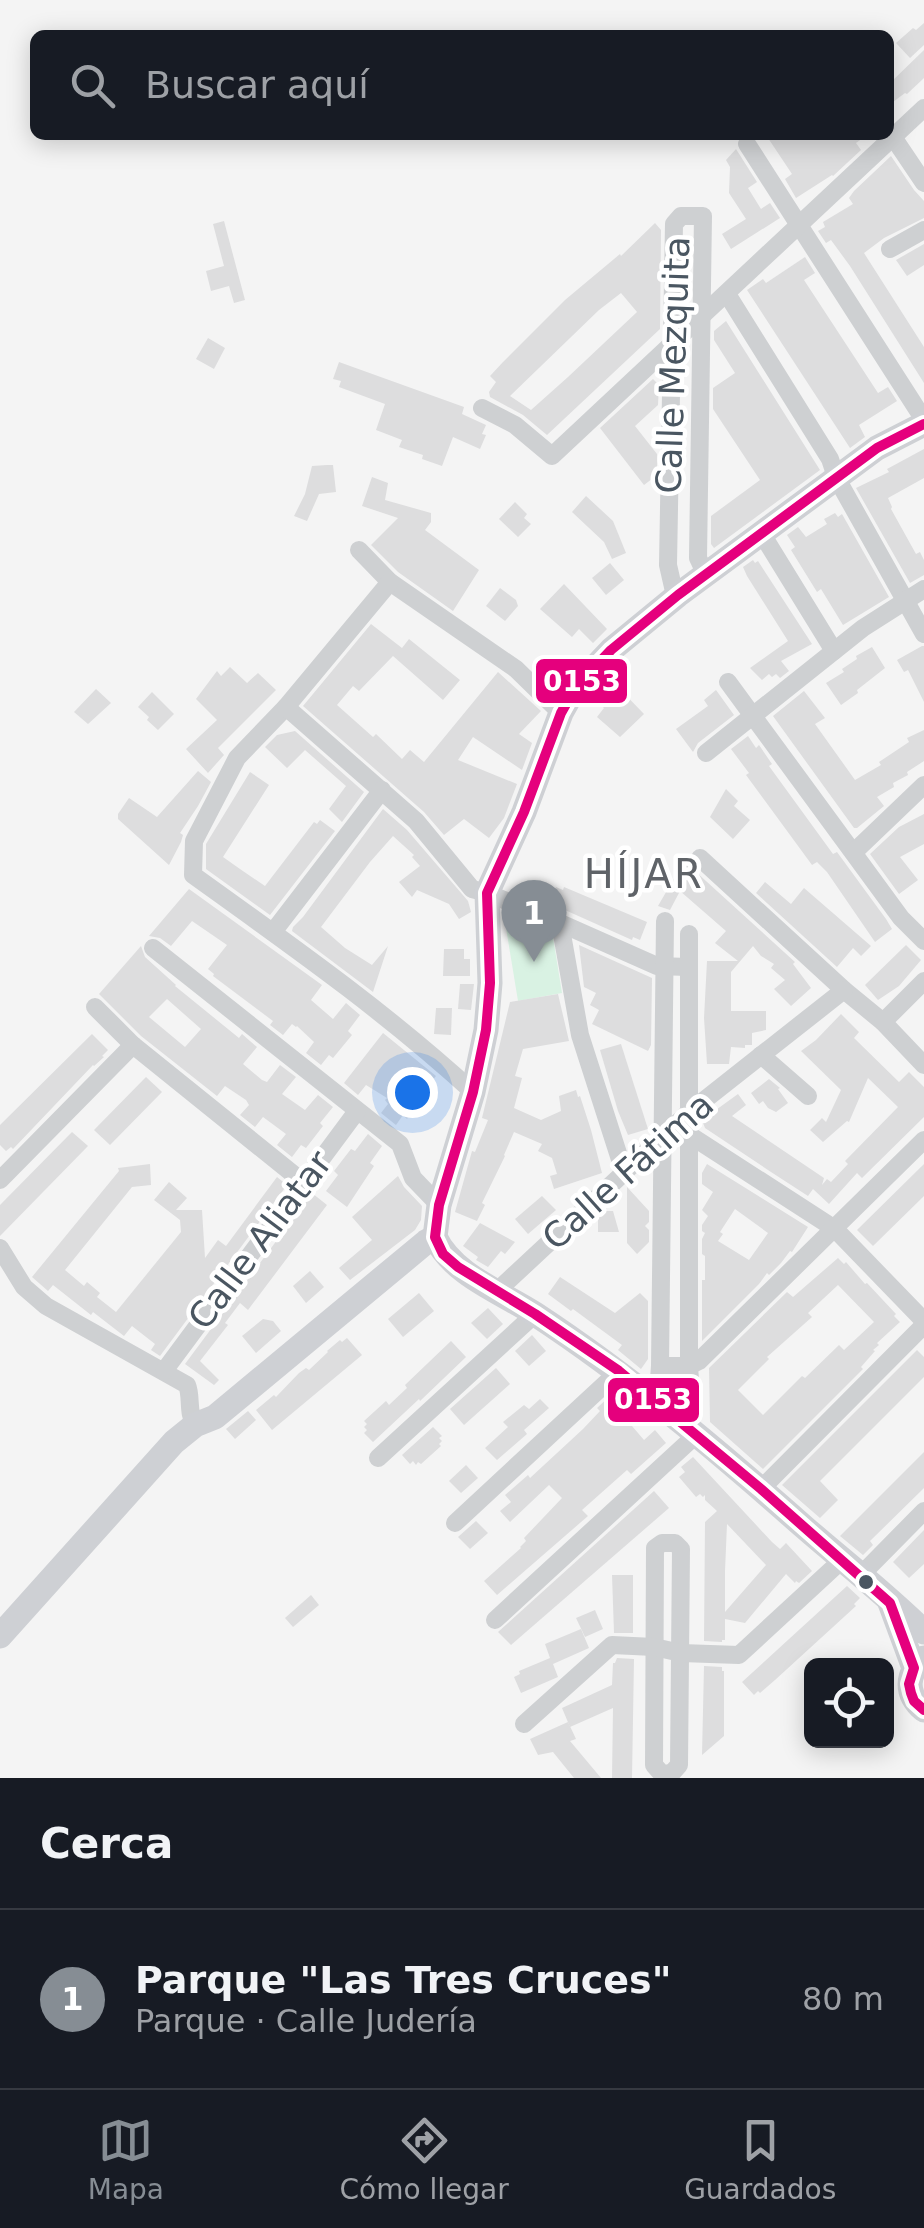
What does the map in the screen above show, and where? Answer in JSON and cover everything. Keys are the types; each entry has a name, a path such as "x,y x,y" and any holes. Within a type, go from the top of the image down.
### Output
{"street":[{"path":"894,136 924,108"},
{"path":"894,138 924,183"},
{"path":"482,408 515,425 552,456 890,140"},
{"path":"746,144 924,422 877,448 678,595 611,650 575,688 561,713 524,812 487,893 490,983 486,1030 439,1205 435,1236 443,1254 458,1267 619,1371 924,1632"},
{"name":"Calle Mezquita","path":"678,595 668,565 674,224 681,216 703,216 698,558 706,575"},
{"path":"890,249 924,230"},
{"path":"727,294 830,458 836,477 924,634"},
{"path":"762,534 834,652"},
{"path":"359,550 390,582 516,670 561,713"},
{"path":"390,582 286,707 237,758 194,841 194,875 421,1044 472,1092"},
{"path":"706,753 863,628 924,589"},
{"path":"728,682 901,918 924,941"},
{"path":"286,707 416,821 472,888 658,966 688,967"},
{"path":"854,852 924,785"},
{"path":"274,932 382,790"},
{"path":"700,858 883,1022 924,1065"},
{"path":"647,1394 659,1380 660,1366 665,921"},
{"path":"560,923 580,1034 624,1172"},
{"path":"495,1620 688,1428 689,934"},
{"path":"153,948 400,1144 413,1178 439,1205"},
{"path":"883,1022 924,981"},
{"path":"665,986 688,986"},
{"name":"Calle Fátima","path":"497,1290 688,1113 844,990"},
{"path":"94,1007 133,1045 303,1182"},
{"path":"0,1180 133,1045"},
{"path":"761,1055 808,1096"},
{"name":"Calle Aliatar","path":"164,1370 357,1110"},
{"path":"688,1134 835,1229 924,1323 760,1489"},
{"path":"660,1366 689,1366 699,1361 924,1140"},
{"path":"0,1636 174,1442 195,1425 215,1417 435,1236"},
{"path":"0,1248 24,1287 46,1306 186,1384 195,1425"},
{"path":"662,1265 688,1265"},
{"path":"378,1458 535,1314"},
{"path":"455,1523 619,1371"},
{"path":"524,1724 612,1645 654,1646 681,1653 739,1654 924,1511"},
{"path":"662,1543 675,1544 681,1549 681,1653 678,1766 671,1774 661,1773 654,1765 654,1646 655,1548 662,1543"},
{"path":"890,1603 919,1663 909,1684 914,1701 924,1710"}],"green space":[{"path":"506,913 552,931 562,993 518,1001"}],"building":[{"path":"924,23 924,45 910,58 896,43"},
{"path":"924,50 924,78 894,101 894,79"},
{"path":"769,140 860,140 856,143 861,150 833,176 796,198 785,179 792,174"},
{"path":"736,149 757,182 748,188 761,209 770,203 780,218 731,249 722,234 746,219 729,193 730,167 726,160"},
{"path":"891,156 924,201 924,218 864,253 924,347 924,383 850,266 831,240 826,243 818,231 825,227 823,222 853,204 849,198 854,191"},
{"path":"224,221 245,300 234,303 229,286 211,291 206,271 224,266 213,224"},
{"path":"655,223 661,230 660,329 547,435 523,415 490,397 496,382 490,376 565,300","holes":["621,293 637,312 531,410 510,396"]},
{"path":"924,244 924,265 907,276 896,260"},
{"path":"805,257 815,273 804,280 878,393 888,387 897,401 859,425 865,437 850,448 747,290 763,279 766,283"},
{"path":"726,321 820,470 714,548 711,516 760,480 713,409 713,388 735,373 714,340 714,331"},
{"path":"208,338 225,348 214,369 196,359"},
{"path":"339,362 464,407 462,414 486,425 480,449 453,437 442,466 399,447 402,440 376,430 385,404 339,387 341,381 333,379"},
{"path":"653,379 659,385 658,405 635,426 657,454 657,475 644,485 600,428"},
{"path":"924,449 924,478 888,498 916,554 920,552 924,560 924,575 910,583 856,488"},
{"path":"333,465 336,492 319,494 307,521 294,516 312,466"},
{"path":"372,477 388,483 385,500 431,513 425,530 479,570 453,611 398,572 371,545 398,518 362,506"},
{"path":"586,496 613,521 626,553 612,559 604,542 572,512"},
{"path":"515,502 531,524 518,537 499,519"},
{"path":"835,513 838,517 842,514 889,597 843,625 821,589 817,592 791,550 795,547 787,535 798,527 806,537 827,524 824,519"},
{"path":"758,561 812,644 781,661 789,671 780,678 769,674 762,680 750,668 788,641 743,567"},
{"path":"610,563 624,580 606,595 592,578"},
{"path":"564,584 607,629 593,643 579,629 572,637 540,609"},
{"path":"500,588 518,606 505,621 486,606"},
{"path":"371,624 402,648 409,639 460,680 443,700 393,656 359,691 353,686 337,705 402,759 410,750 424,762 498,672 541,711 519,734 532,743 522,770 473,737 458,760 517,784 504,818 489,838 464,819 444,835 424,812 303,706"},
{"path":"922,646 924,702 908,670 904,672 897,660"},
{"path":"872,647 885,668 841,705 826,683"},
{"path":"230,667 247,683 258,673 276,690 218,748 224,755 208,773 186,749 217,720 196,699 217,671 221,676"},
{"path":"611,680 644,714 620,737 597,717 604,708 593,697"},
{"path":"96,689 111,703 88,724 74,712"},
{"path":"716,690 734,715 698,743 693,752 676,729 708,706 704,700"},
{"path":"804,691 825,718 815,724 855,780 881,765 879,762 909,742 907,738 924,730 924,761 877,797 884,806 857,828 773,716"},
{"path":"152,692 174,714 158,730 138,707"},
{"path":"295,731 364,792 342,822 329,809 346,786 305,750 287,768 265,747 277,735"},
{"path":"748,736 756,748 759,745 772,764 769,766 833,854 837,852 886,919 892,929 875,942 827,872 817,862 812,865 746,775 749,773 731,749"},
{"path":"198,771 211,782 180,833 181,842 169,865 118,819 118,814 129,798 157,817"},
{"path":"250,772 269,785 223,857 240,869 265,886 314,822 320,820 335,831 270,915 206,869 206,844"},
{"path":"726,789 738,801 734,806 750,820 733,839 710,817"},
{"path":"383,809 407,830 468,901 471,912 459,919 449,904 417,890 412,897 399,882 420,866 393,836 321,927 372,965 388,946 373,992 292,931"},
{"path":"924,814 924,844 900,857 918,880 899,894 870,854 899,827"},
{"path":"684,861 795,962 811,988 791,1006 774,989 785,980 753,946 731,972 731,1011 766,1011 766,1030 752,1033 752,1045 731,1047 729,1064 707,1064 704,1018 707,961 738,961 715,943 726,931 680,891 670,910 658,906"},
{"path":"765,882 791,904 804,888 871,946 861,956 853,948 837,967 756,893"},
{"path":"556,887 647,922 640,940 632,940 556,906 550,901"},
{"path":"189,889 322,985 311,1000 333,1019 346,1003 360,1015 348,1031 352,1035 333,1058 329,1055 321,1065 306,1053 314,1042 297,1026 292,1024 283,1035 270,1025 273,1021 213,976 208,969 227,945 192,921 171,946 149,936"},
{"path":"579,945 652,978 648,1051 592,1024 599,1010 590,1005 596,993 584,987"},
{"path":"906,945 921,960 899,986 878,1000 865,985"},
{"path":"141,946 145,957 175,986 239,1038 242,1034 257,1047 243,1064 262,1080 267,1082 280,1065 296,1077 282,1094 305,1110 318,1095 333,1107 320,1123 323,1126 306,1148 301,1145 292,1157 277,1145 286,1134 263,1117 255,1127 240,1115 249,1105 246,1100 225,1086 217,1096 141,1036 99,994","holes":["167,999 201,1029 185,1047 149,1017"]},
{"path":"444,949 464,949 464,959 470,959 470,976 443,976"},
{"path":"460,984 474,984 471,1010 458,1009"},
{"path":"558,994 569,1041 523,1049 515,1076 522,1078 514,1108 541,1120 561,1111 559,1096 576,1090 602,1173 554,1189 550,1176 557,1174 552,1158 538,1151 542,1144 514,1132 477,1221 455,1212 472,1151 475,1152 488,1120 482,1118 510,1002"},
{"path":"436,1008 452,1008 451,1035 434,1034"},
{"path":"841,1014 859,1032 854,1038 899,1082 909,1072 924,1087 924,1117 862,1178 857,1173 829,1204 813,1189 808,1196 771,1172 705,1128 702,1120 738,1094 746,1105 732,1116 824,1178 822,1185 827,1179 831,1182 848,1164 845,1161 898,1107 868,1078 849,1122 823,1142 810,1130 822,1118 826,1122 841,1090 801,1051"},
{"path":"383,1033 436,1076 407,1119 403,1115 396,1125 381,1113 388,1104 387,1098 366,1085 358,1095 344,1083"},
{"path":"92,1034 108,1050 104,1057 13,1149 6,1151 0,1145 0,1125"},
{"path":"621,1044 648,1129 628,1135 600,1050"},
{"path":"146,1077 162,1092 110,1145 94,1130"},
{"path":"769,1079 780,1088 788,1103 776,1112 763,1101 759,1104 751,1093"},
{"path":"72,1132 88,1146 0,1236 0,1205"},
{"path":"368,1134 382,1146 370,1163 374,1166 347,1207 326,1191 338,1175 334,1171"},
{"path":"150,1164 151,1185 132,1187 65,1270 84,1286 87,1282 100,1293 97,1297 116,1312 181,1232 180,1220 154,1200 169,1182 187,1198 176,1210 202,1210 205,1258 218,1240 226,1246 277,1177 287,1185 160,1356 151,1350 155,1344 132,1326 124,1336 53,1285 48,1291 32,1277 118,1168"},
{"path":"707,1164 808,1227 792,1252 702,1341 702,1225 708,1216 702,1210 713,1192 702,1184","holes":["735,1209 768,1233 749,1260 718,1241"]},
{"path":"924,1164 924,1196 873,1246 857,1230"},
{"path":"398,1176 422,1206 421,1220 415,1230 350,1280 339,1268 372,1240 352,1217"},
{"path":"627,1187 649,1211 645,1226 649,1242 637,1254 627,1243"},
{"path":"312,1193 327,1205 248,1310 240,1303 200,1361 219,1380 214,1385 185,1364"},
{"path":"542,1196 556,1210 528,1234 515,1219"},
{"path":"601,1211 613,1211 619,1232 598,1232"},
{"path":"480,1223 515,1242 488,1267 463,1246"},
{"path":"838,1258 867,1283 900,1322 877,1343 863,1369 763,1469 710,1422 709,1368 787,1292 793,1297","holes":["838,1285 874,1322 844,1350 839,1345 763,1415 738,1390 767,1357 812,1317 808,1313"]},
{"path":"310,1271 324,1287 306,1303 293,1286"},
{"path":"560,1277 615,1313 640,1293 648,1301 648,1359 641,1369 618,1350 622,1345 548,1294"},
{"path":"419,1293 434,1311 403,1337 388,1319"},
{"path":"488,1308 503,1324 487,1339 471,1323"},
{"path":"263,1319 273,1321 281,1331 256,1353 242,1336"},
{"path":"532,1335 546,1351 529,1366 515,1351"},
{"path":"347,1338 362,1355 272,1430 256,1410"},
{"path":"451,1341 466,1357 373,1442 364,1433 364,1421 386,1401 389,1405"},
{"path":"917,1350 924,1357 924,1377 820,1481 838,1500 820,1518 782,1485"},
{"path":"496,1368 510,1384 464,1425 450,1409"},
{"path":"611,1395 631,1414 626,1419 644,1440 655,1430 666,1443 631,1474 627,1470 582,1510 588,1516 497,1595 484,1581 521,1548 524,1538 562,1498 549,1485 510,1522 500,1511 511,1502 505,1495 528,1475 530,1478 583,1429"},
{"path":"540,1399 549,1408 497,1460 485,1448 508,1427 503,1422 524,1405 529,1409"},
{"path":"248,1411 256,1420 235,1439 226,1429"},
{"path":"433,1427 442,1436 441,1446 421,1464 410,1464 402,1455"},
{"path":"924,1452 924,1488 870,1541 873,1545 863,1555 840,1536"},
{"path":"693,1457 772,1542 780,1549 786,1543 812,1571 799,1583 786,1574 745,1623 725,1619 722,1642 704,1641 705,1522 717,1511 705,1495 696,1497 679,1477 685,1472 681,1467","holes":["727,1524 766,1565 725,1612"]},
{"path":"466,1465 478,1478 461,1493 449,1481"},
{"path":"654,1491 669,1508 511,1645 498,1632"},
{"path":"476,1521 488,1533 470,1549 458,1537"},
{"path":"924,1530 924,1564 909,1578 893,1562"},
{"path":"612,1575 633,1575 633,1633 614,1633"},
{"path":"847,1586 860,1598 856,1606 754,1695 742,1682"},
{"path":"311,1595 319,1605 293,1627 285,1618"},
{"path":"595,1610 603,1629 585,1637 576,1618"},
{"path":"581,1629 589,1648 553,1664 558,1677 521,1693 514,1677 519,1671 550,1658 545,1644"},
{"path":"617,1658 634,1659 632,1778 612,1778 613,1708 570,1727 562,1708 612,1685 613,1663"},
{"path":"704,1666 722,1667 724,1671 724,1736 702,1755"},
{"path":"568,1722 576,1739 570,1741 601,1778 574,1778 553,1752 538,1755 530,1739"}],"transit line":[{"name":"0153","path":"924,424 877,448 678,595 611,650 575,688 561,713 524,812 487,893 490,983 486,1030 473,1092 439,1205 435,1237 443,1254 458,1267 619,1371 890,1603 914,1668 909,1684 911,1693 924,1710"}],"place":[{"name":"Parque \"Las Tres Cruces\"","path":"534,962"}],"district":[{"name":"HÍJAR","path":"644,874"}]}
